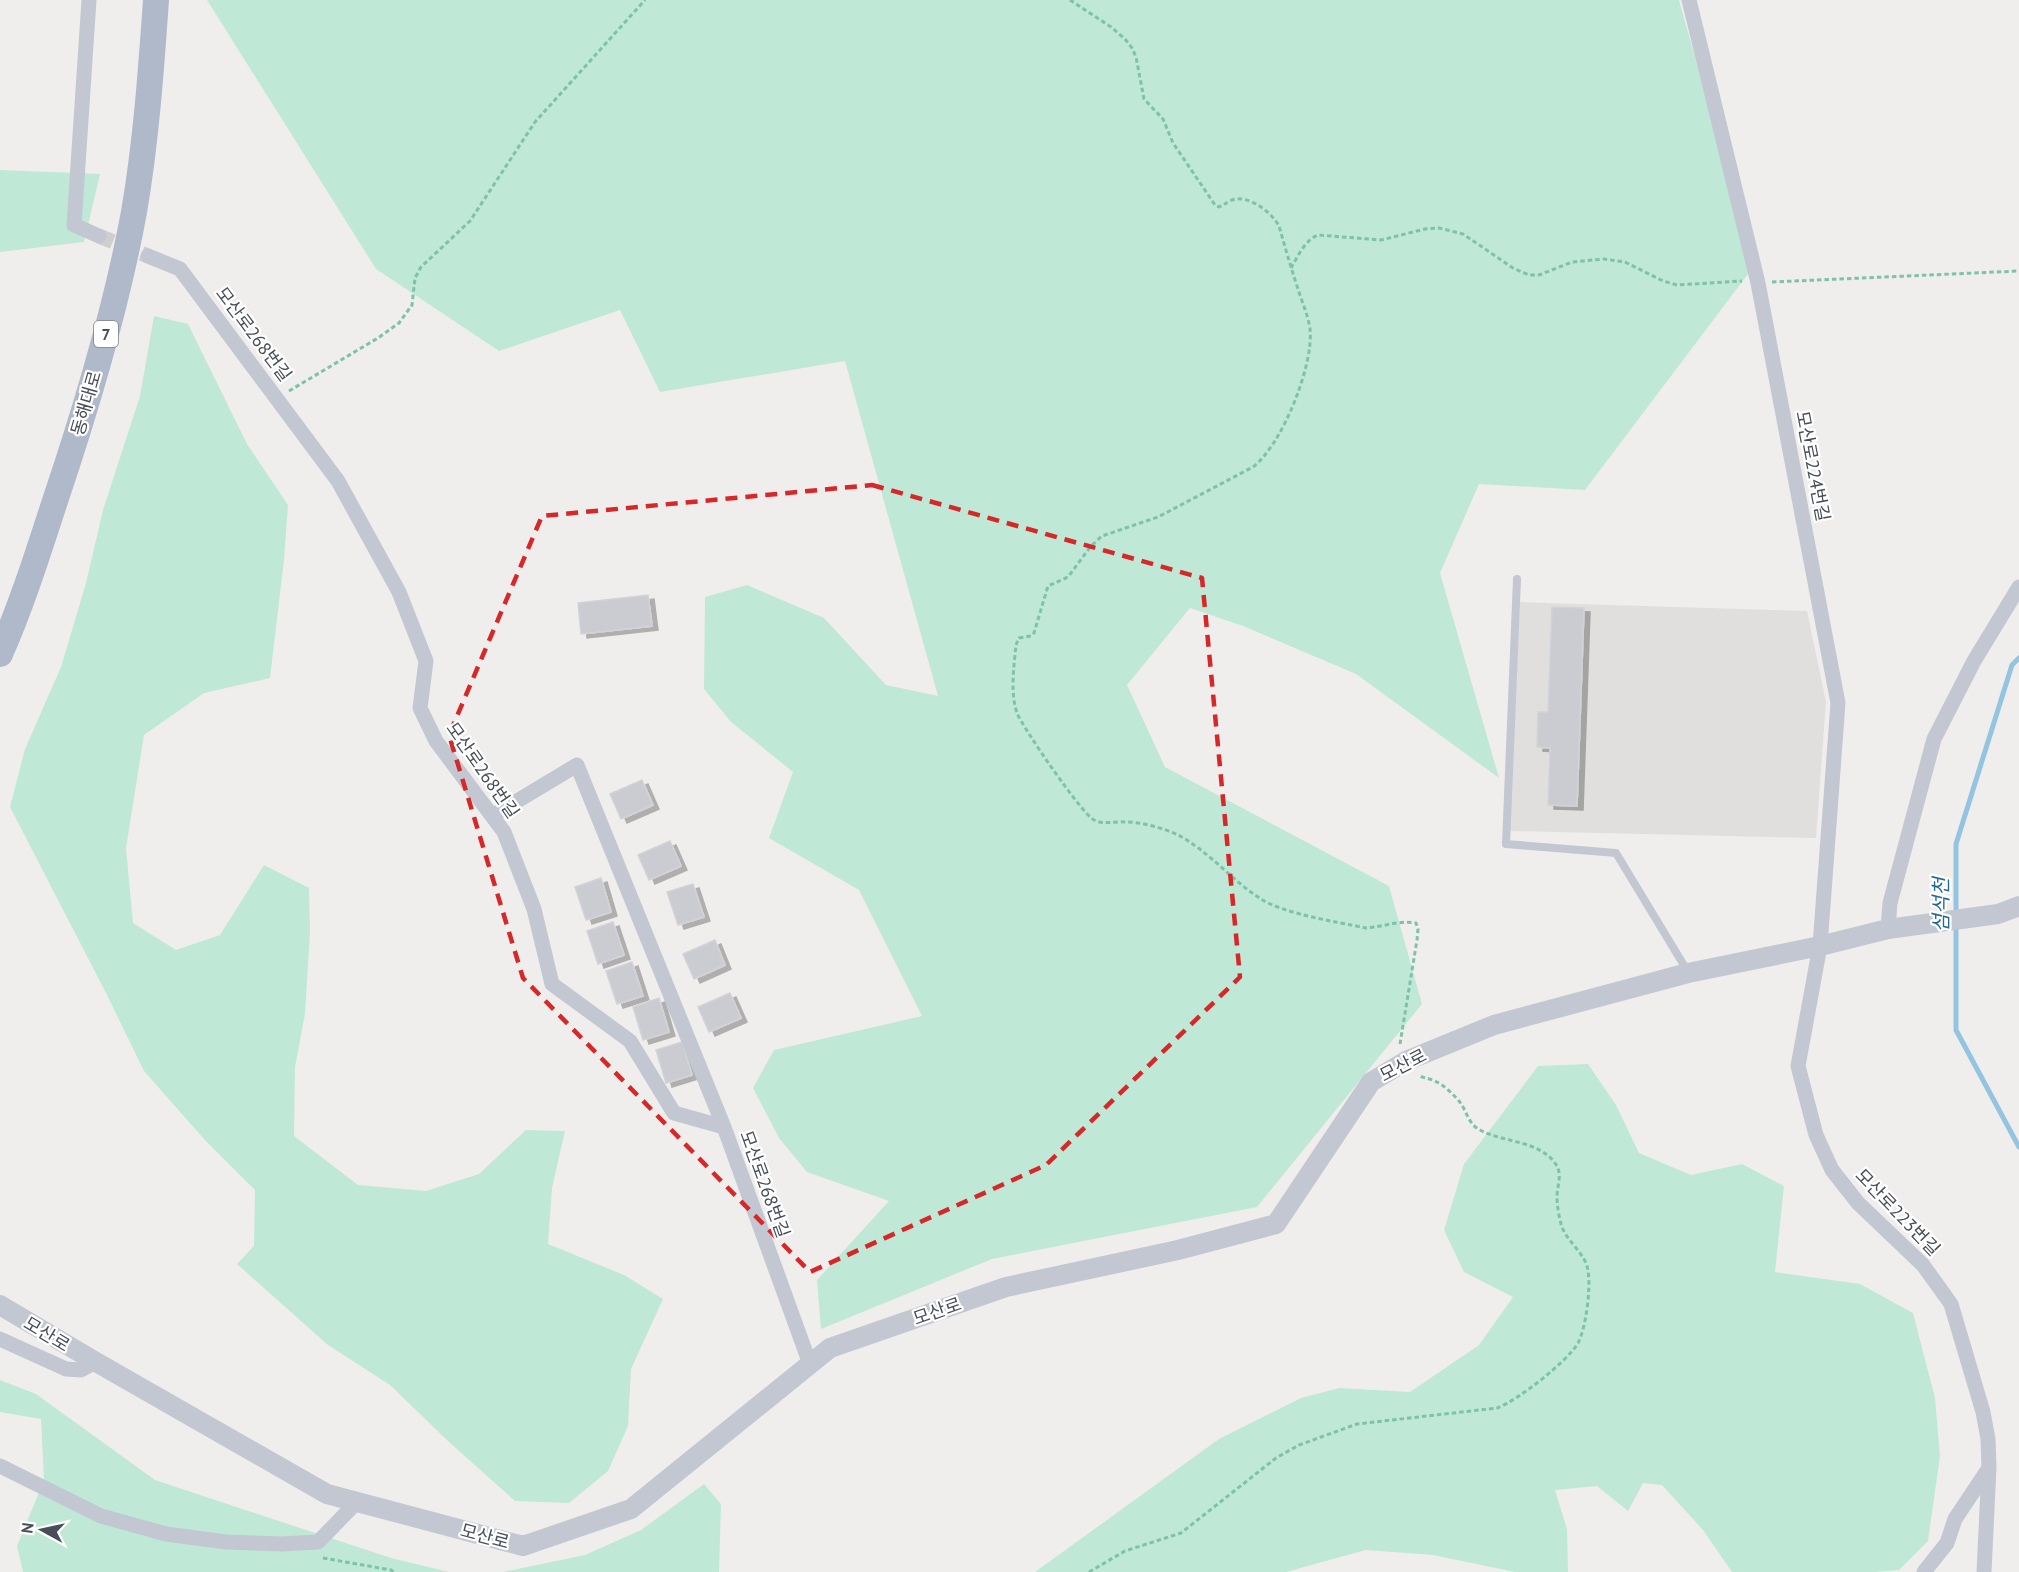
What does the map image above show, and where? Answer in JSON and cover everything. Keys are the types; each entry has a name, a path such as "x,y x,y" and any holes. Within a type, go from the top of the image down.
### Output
{"main road":[{"name":"동해대로","path":"0,654 17,615 71,453 110,322 134,212 150,88 156,0"}],"street":[{"path":"89,0 74,225 99,236"},
{"name":"모산로224번길","path":"1689,0 1758,283 1838,703 1820,946"},
{"name":"모산로268번길","path":"148,256 180,269 338,481 399,592 426,661 420,708 436,741 504,832 534,909 552,984 630,1041 674,1113 724,1127 810,1364"},
{"path":"1888,929 1890,903 1934,739 1974,661 2019,587"},
{"path":"492,816 577,765 724,1127"},
{"name":"모산로","path":"0,1305 327,1494 523,1546 631,1509 830,1348 1005,1287 1178,1250 1276,1224 1371,1082 1406,1061 1494,1025 1688,973 1820,946 1888,929 1998,914 2019,906"},
{"name":"모산로223번길","path":"1820,946 1798,1066 1808,1109 1816,1135 1832,1170 1858,1203 1923,1265 1951,1304 1983,1412 1988,1439 1989,1468 1984,1572"},
{"path":"0,1339 66,1369 81,1370 96,1362"},
{"path":"0,1466 101,1516 166,1534 226,1542 281,1544 318,1542 357,1502"},
{"path":"1924,1572 1947,1543 1955,1519 1989,1468"}],"lane":[{"path":"1517,579 1506,843 1616,853 1688,973"}],"path":[{"path":"277,398 399,323 412,305 415,278 421,267 470,221 534,122 645,0"},
{"path":"1070,0 1111,27 1132,48 1136,57 1144,99 1163,119 1173,144 1215,205 1219,207 1233,199 1241,200 1257,205 1274,217 1279,226 1308,319 1310,341 1295,403 1262,460 1182,505 1102,536 1068,577 1048,586 1034,633 1031,636 1019,638 1016,645 1015,701 1017,712 1025,729 1076,801 1093,820 1101,823 1136,822 1178,836 1198,848 1258,898 1279,908 1366,928 1409,921 1416,922 1418,940 1400,1049 1418,1076 1434,1080 1458,1100 1474,1126 1510,1141 1532,1145 1557,1167 1559,1175 1557,1203 1561,1226 1567,1239 1586,1262 1589,1272 1585,1321 1577,1345 1567,1356 1507,1404 1497,1408 1357,1424 1299,1444 1276,1458 1181,1533 1125,1551 1089,1572"},
{"path":"1291,268 1306,243 1318,235 1381,240 1425,229 1439,228 1463,234 1513,268 1529,275 1539,275 1572,262 1604,259 1626,262 1663,281 1677,285 2019,271"},
{"path":"321,1557 394,1572"}],"highlighted area":[{"path":"872,485 1202,578 1240,977 1046,1165 810,1272 523,978 449,735 542,516"}],"shaded area":[{"path":"1520,602 1807,611 1826,702 1816,838 1509,831"}],"green space":[{"path":"207,0 1679,0 1754,266 1585,490 1479,484 1440,573 1499,778 1356,674 1243,626 1190,608 1127,685 1165,767 1389,886 1422,1004 1257,1207 992,1259 821,1329 817,1280 889,1201 807,1172 779,1138 753,1088 774,1050 922,1016 859,890 769,838 793,772 731,722 704,689 705,597 747,585 824,618 886,685 938,696 845,361 660,392 620,310 499,351 376,269"},
{"path":"0,170 100,174 84,242 0,252"},
{"path":"154,316 188,324 247,444 288,505 270,678 204,693 144,735 126,848 133,923 176,950 220,935 264,865 309,888 310,932 305,1014 295,1067 294,1136 358,1185 426,1191 479,1174 526,1130 565,1131 552,1188 548,1244 624,1275 663,1299 631,1369 628,1426 608,1471 569,1503 515,1501 390,1385 328,1345 237,1264 254,1246 255,1190 204,1139 144,1071 10,807 25,749 61,667 86,583 103,510 140,396"},
{"path":"1588,1064 1616,1105 1639,1153 1691,1175 1742,1164 1784,1186 1775,1272 1860,1284 1913,1313 1935,1398 1940,1456 1928,1541 1899,1570 1732,1572 1703,1530 1662,1485 1643,1483 1628,1511 1597,1486 1555,1490 1567,1529 1568,1572 1515,1572 1433,1555 1366,1550 1286,1572 1035,1572 1219,1439 1301,1398 1339,1388 1410,1392 1479,1345 1513,1297 1464,1272 1444,1230 1464,1164 1538,1066"},
{"path":"0,1380 36,1394 155,1480 391,1558 449,1572 23,1572 17,1546 44,1480 41,1419 0,1412"},
{"path":"704,1484 721,1504 719,1572 503,1572 585,1555 641,1530"}],"building":[{"path":"648,595 652,626 581,634 578,603"},
{"path":"1552,607 1584,608 1577,806 1548,805 1550,748 1537,747 1538,712 1548,712"},
{"path":"642,780 653,805 621,819 610,794"},
{"path":"670,841 681,866 649,880 638,855"},
{"path":"601,878 611,912 586,920 575,887"},
{"path":"693,884 704,917 678,925 667,892"},
{"path":"613,922 624,955 598,964 587,931"},
{"path":"715,940 725,965 694,979 683,954"},
{"path":"632,962 643,996 617,1004 606,971"},
{"path":"730,993 741,1018 709,1032 698,1007"},
{"path":"659,998 669,1032 643,1040 633,1007"},
{"path":"682,1042 692,1075 666,1083 656,1050"}],"waterway":[{"name":"섬석천","path":"1956,915 1956,844 2012,665 2019,658"},
{"name":"섬석천","path":"1956,925 1956,1030 2019,1147"}],"tunnel":[{"path":"99,236 148,256"}]}
